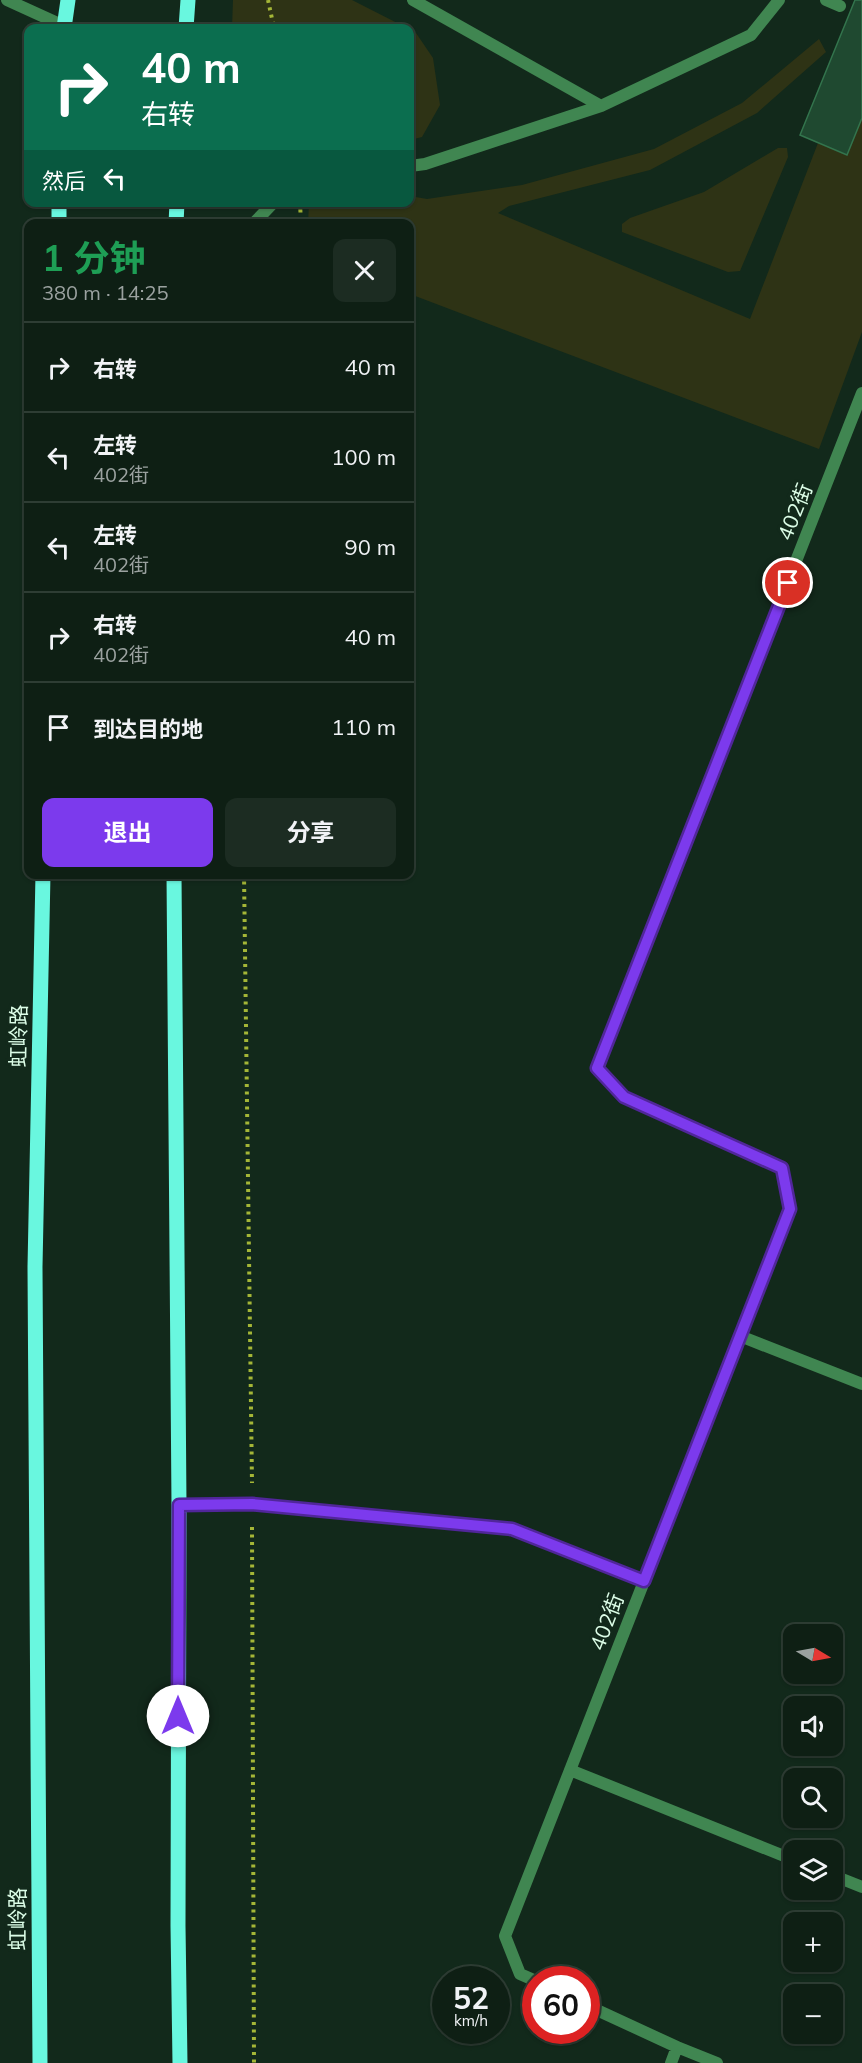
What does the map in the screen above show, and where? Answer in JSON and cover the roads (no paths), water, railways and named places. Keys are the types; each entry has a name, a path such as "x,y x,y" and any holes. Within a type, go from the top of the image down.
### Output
{"main road":[{"path":"64,24 68,0"},
{"path":"186,24 188,0"},
{"name":"虹岭路","path":"40,2063 35,1267 43,879"},
{"path":"174,879 179,1505 180,2063"}],"street":[{"path":"7,0 58,24"},
{"path":"413,0 601,106"},
{"path":"414,165 425,164 601,106 751,35 779,0"},
{"path":"826,0 840,6"},
{"path":"258,219 269,207"},
{"name":"402街","path":"522,1975 505,1936 790,1209 782,1168 624,1097 597,1068 862,393"},
{"path":"740,1336 862,1384"},
{"path":"179,1505 252,1504 512,1529 644,1581"},
{"path":"570,1770 783,1856"},
{"path":"843,1879 862,1887"},
{"path":"600,2011 717,2063"},
{"path":"671,2063 677,2047"}]}
